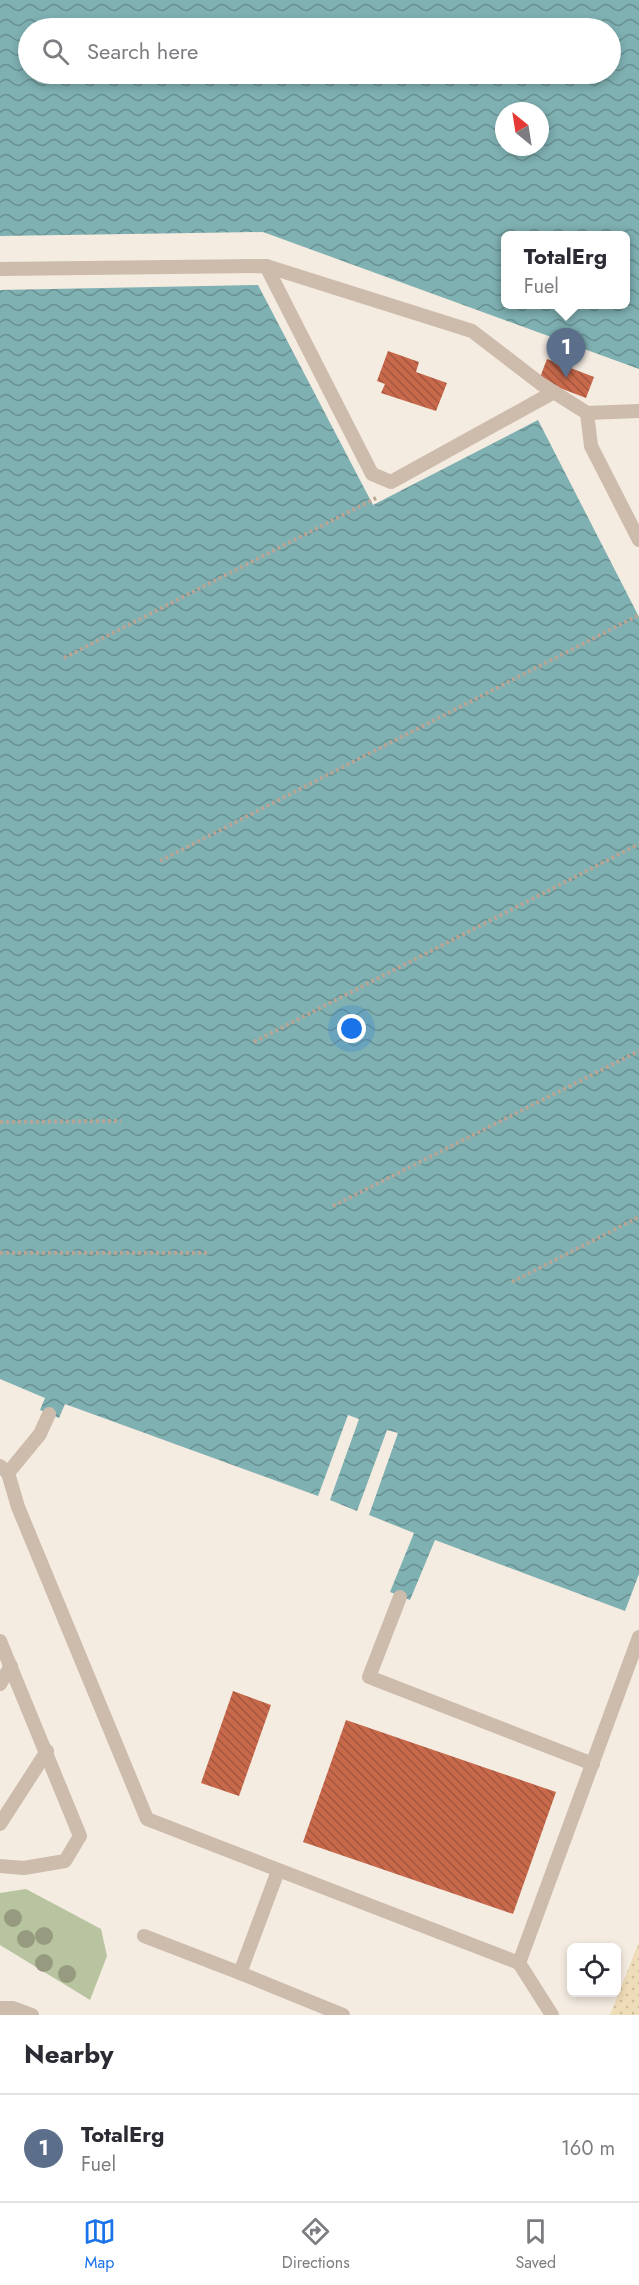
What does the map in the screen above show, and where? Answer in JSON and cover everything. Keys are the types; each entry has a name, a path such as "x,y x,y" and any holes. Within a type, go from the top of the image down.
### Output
{"lane":[{"path":"266,266 372,474 391,482 554,392"},
{"path":"0,269 266,266 472,331 554,392 587,413 639,411"},
{"path":"587,413 591,446 639,540"},
{"path":"49,1414 40,1434 4,1469 147,1819 519,1964 552,2015"},
{"path":"400,1597 369,1677 592,1764"},
{"path":"519,1964 639,1637"},
{"path":"0,1641 80,1836 64,1861 24,1868 0,1866"},
{"path":"0,1684 11,1666"},
{"path":"0,1824 47,1751"},
{"path":"240,1973 278,1871"},
{"path":"144,1936 343,2015"},
{"path":"0,2008 13,2008 32,2015"}],"path":[{"path":"64,658 375,499"},
{"path":"160,861 639,615"},
{"path":"254,1042 639,844"},
{"path":"333,1206 639,1051"},
{"path":"0,1122 121,1121"},
{"path":"512,1282 639,1217"},
{"path":"0,1253 208,1253"}],"green space":[{"path":"26,1889 101,1929 107,1956 90,2000 0,1945 0,1893"}],"sand":[{"path":"639,1942 639,2015 610,2015 617,1997 621,1997 621,1987"}],"water":[{"path":"0,0 639,0 639,369 263,232 0,236"},
{"path":"258,285 373,505 538,420 639,617 639,1574 625,1611 435,1540 410,1600 390,1592 414,1533 369,1515 398,1433 387,1430 357,1511 330,1500 359,1419 348,1415 318,1496 65,1404 59,1418 40,1410 45,1398 0,1379 0,290"}],"building":[{"path":"388,351 419,362 416,372 447,383 436,411 381,393 385,384 377,381"},
{"path":"547,359 594,377 586,398 539,380"},
{"path":"233,1691 271,1705 239,1796 201,1783"},
{"path":"346,1720 556,1792 513,1914 303,1842"}],"place":[{"name":"TotalErg","path":"566,378"}]}
